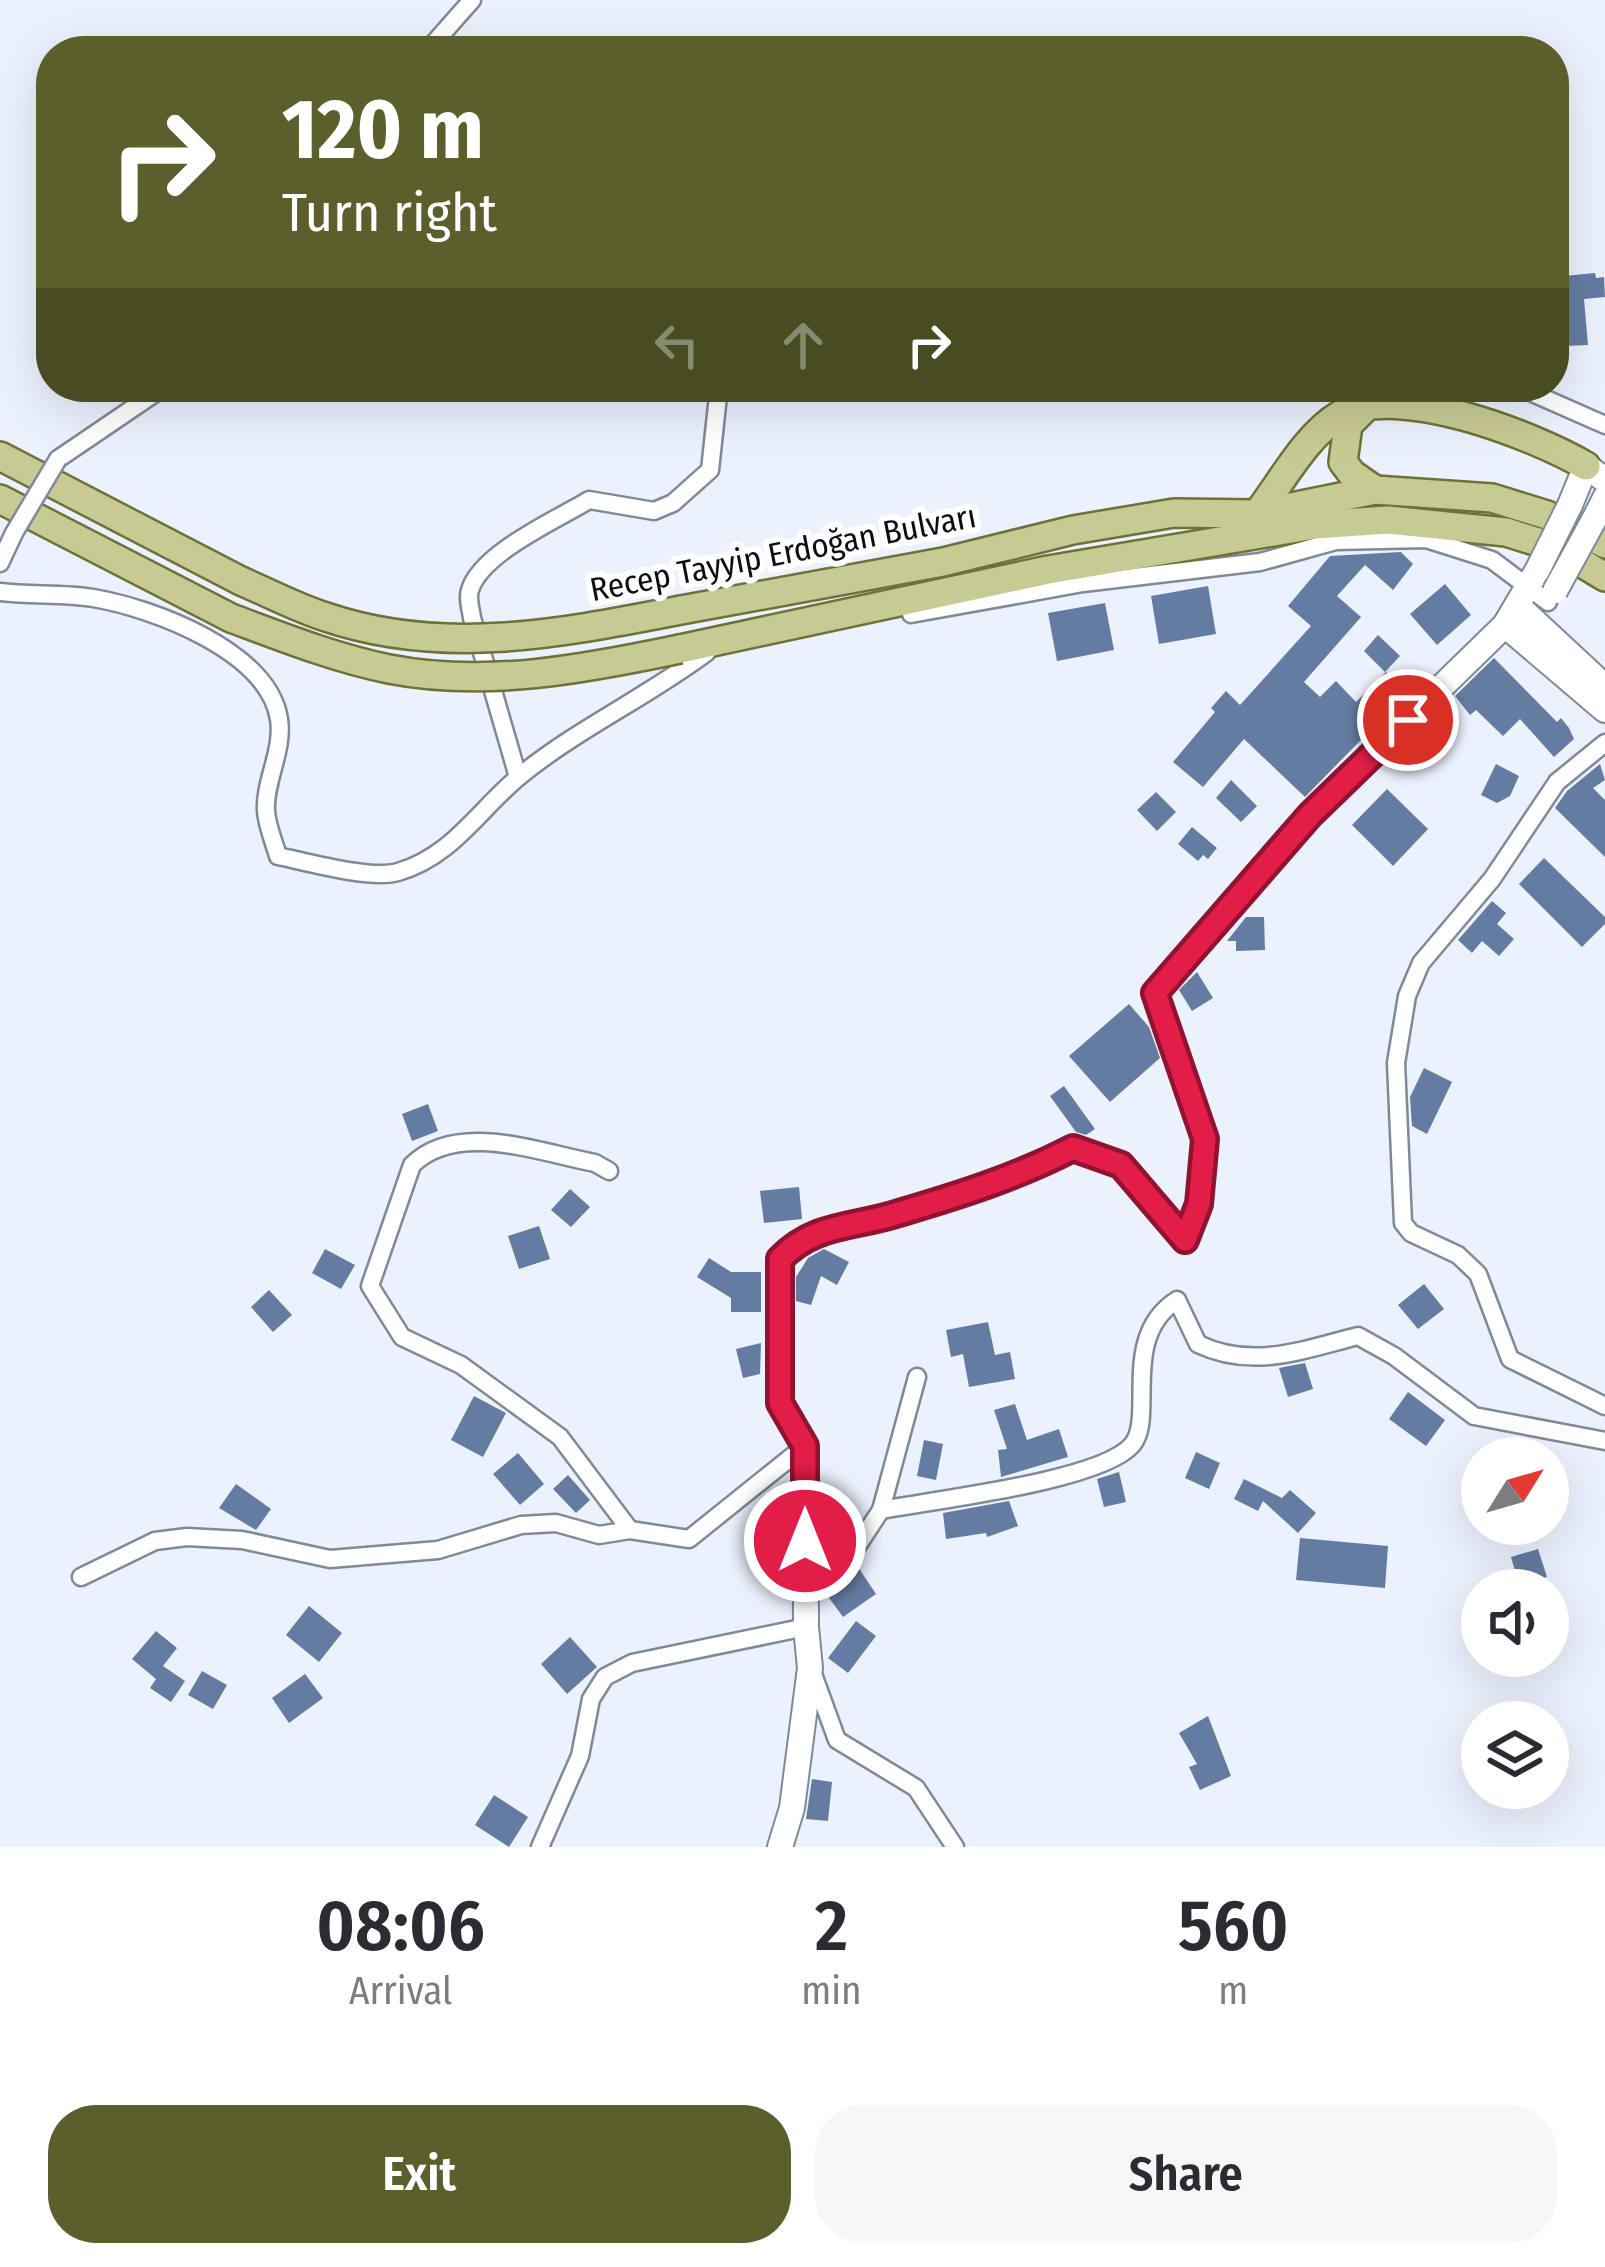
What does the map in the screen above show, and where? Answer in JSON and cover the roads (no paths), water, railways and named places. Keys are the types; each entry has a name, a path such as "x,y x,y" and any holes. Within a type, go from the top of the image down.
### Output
{"main road":[{"path":"1366,409 1348,425 1343,462 1375,490"},
{"path":"1257,514 1321,431 1342,412 1366,409 1451,412 1545,442 1596,473"},
{"name":"Recep Tayyip Erdoğan Bulvarı","path":"0,456 242,581 323,616 422,638 515,638 943,562 1073,530 1174,513 1257,514 1375,490 1492,498 1547,515 1605,544"},
{"name":"Recep Tayyip Erdoğan Bulvarı","path":"0,499 231,618 388,668 454,677 566,670 694,650 1048,570 1314,525 1388,520 1506,532 1557,548 1605,578"}],"street":[{"path":"440,36 472,0"},
{"path":"0,563 58,459 142,402"},
{"path":"518,777 472,618 468,594 478,573 496,556 589,500 654,512 673,503 710,470 717,402"},
{"path":"1553,402 1605,425"},
{"path":"1532,600 1570,505 1596,473"},
{"path":"780,1847 792,1808 810,1668 805,1446 780,1403 780,1259 802,1237 891,1216 1019,1176 1073,1148 1121,1165 1185,1240 1199,1204 1205,1139 1155,993 1310,815 1532,600 1600,507"},
{"path":"911,614 1083,583 1260,562 1336,541 1426,539 1492,560 1605,687"},
{"path":"0,592 56,594 128,606 181,624 265,682 280,721 266,810 278,856 394,874 441,852 518,777 694,650"},
{"path":"1532,600 1605,710"},
{"path":"1605,743 1546,795 1492,879 1421,963 1408,996 1396,1063 1396,1105 1403,1157 1402,1222 1411,1233 1458,1255 1478,1274 1510,1359 1605,1406"},
{"path":"609,1171 595,1163 484,1142 450,1143 424,1153 412,1165 370,1286 402,1337 461,1364 560,1437 630,1529"},
{"path":"881,1510 1100,1468 1133,1444 1140,1430 1140,1362 1164,1308 1178,1300 1198,1345 1228,1358 1272,1358 1358,1336 1394,1356 1474,1416 1605,1441"},
{"path":"806,1588 852,1553 881,1510 917,1377"},
{"path":"81,1577 154,1541 187,1537 242,1540 330,1559 438,1550 520,1525 556,1523 599,1535 630,1529 689,1539 805,1446"},
{"path":"540,1847 580,1756 591,1699 604,1677 632,1664 806,1627"},
{"path":"810,1668 838,1740 916,1788 955,1847"}]}
